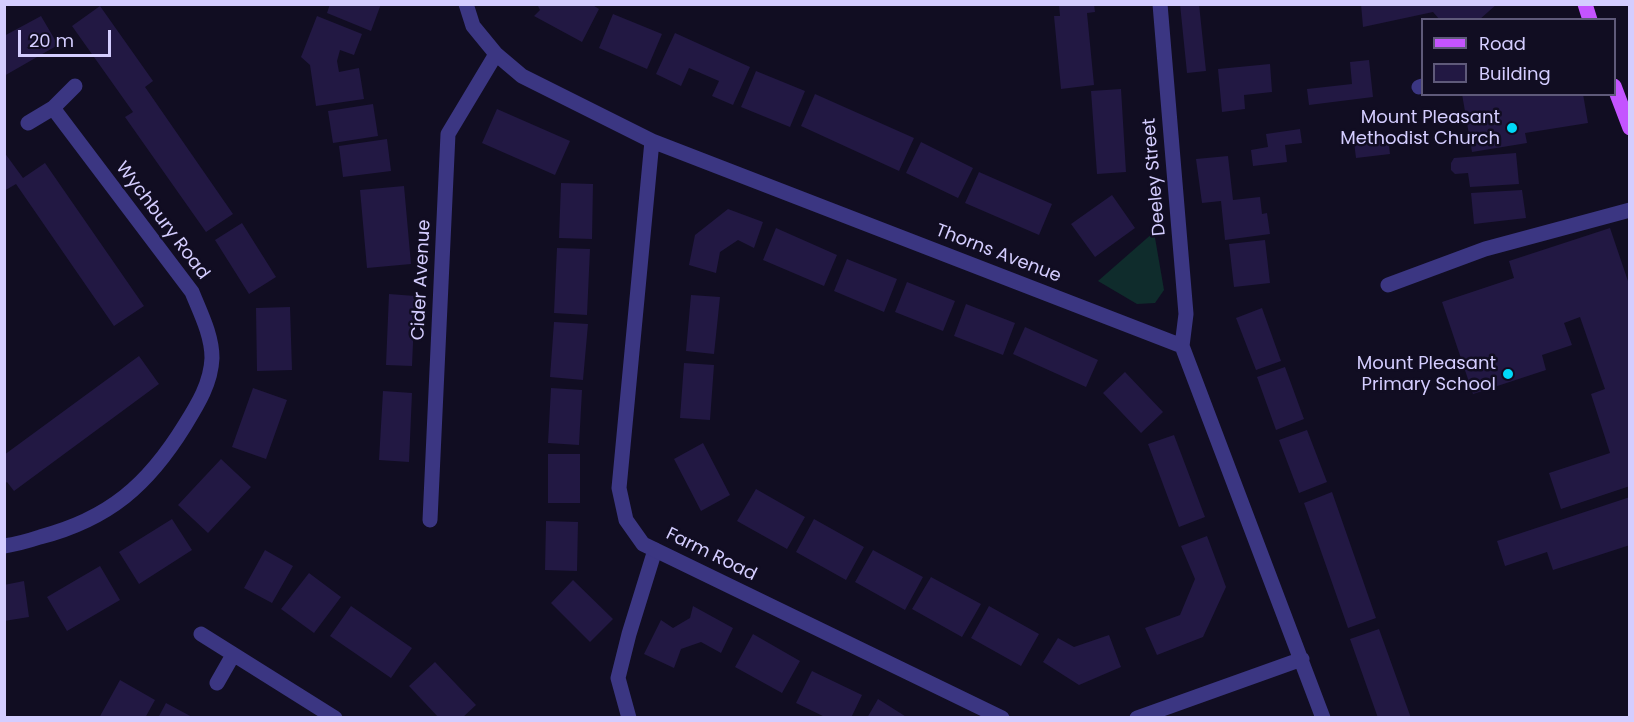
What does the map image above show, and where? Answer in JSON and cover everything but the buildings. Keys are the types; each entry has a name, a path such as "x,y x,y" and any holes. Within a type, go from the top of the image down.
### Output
{"main road":[{"path":"1616,92 1629,128"}],"street":[{"name":"Thorns Avenue","path":"466,4 473,26 496,54 522,76 652,141 1182,346"},
{"name":"Deeley Street","path":"1160,4 1186,314 1182,346"},
{"name":"Cider Avenue","path":"430,520 448,134 496,54"},
{"path":"28,123 53,108 75,86"},
{"name":"Wychbury Road","path":"4,546 61,532 90,520 113,507 133,491 172,444 199,403 211,375 212,354 206,326 192,292 53,108"},
{"name":"Farm Road","path":"652,141 619,488 626,520 643,544 1002,717"},
{"path":"1388,285 1485,249 1629,210"},
{"path":"1182,346 1323,717"},
{"path":"629,717 618,678 655,550"},
{"path":"201,634 335,717"},
{"path":"217,684 232,655"},
{"path":"1137,717 1302,659"}],"green space":[{"path":"1154,232 1164,290 1155,303 1137,304 1098,281"}],"place":[{"name":"Mount Pleasant Methodist Church","path":"1512,128"},
{"name":"Mount Pleasant Primary School","path":"1508,374"}]}
